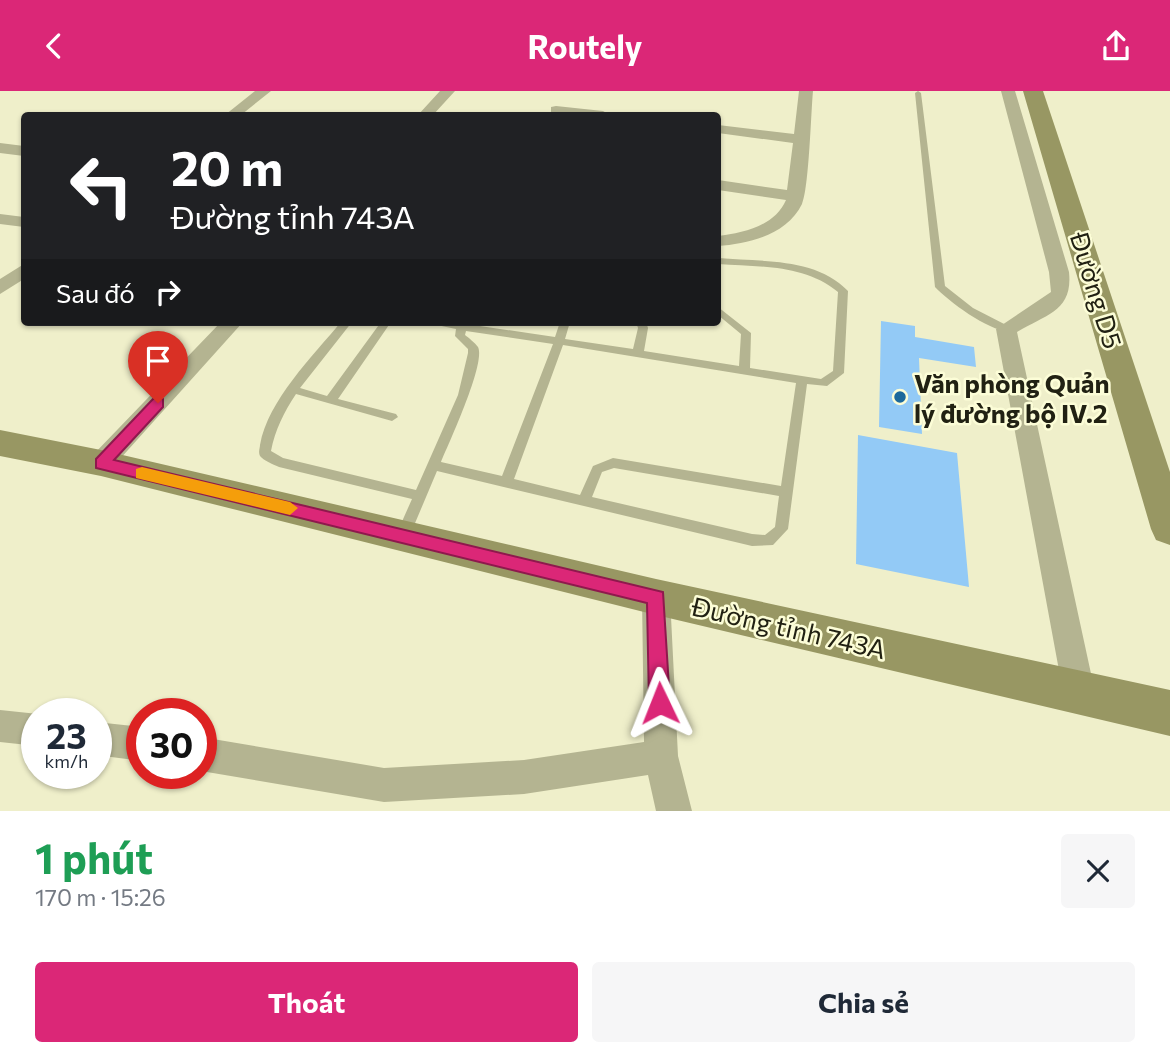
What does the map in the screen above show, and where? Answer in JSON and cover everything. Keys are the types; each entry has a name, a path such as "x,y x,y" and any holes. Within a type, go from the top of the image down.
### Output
{"main road":[{"name":"Đường D5","path":"1033,91 1170,529"},
{"name":"Đường tỉnh 743A","path":"0,443 102,463 656,597 1170,713"}],"street":[{"path":"236,112 264,91"},
{"path":"428,112 448,91"},
{"path":"555,112 569,91"},
{"path":"721,241 751,238 785,216 794,203 806,91"},
{"path":"1008,91 1059,272 1061,292 1057,299 1006,328 1079,692"},
{"path":"721,129 801,139"},
{"path":"0,148 21,151"},
{"path":"721,185 795,196"},
{"path":"0,219 21,222"},
{"path":"0,288 21,271"},
{"path":"102,463 229,326"},
{"path":"656,597 662,756 674,811"},
{"path":"0,726 21,728"},
{"path":"217,757 384,785 524,777 662,756"}],"lane":[{"path":"918,93 940,288 969,310 1006,328"},
{"path":"457,326 823,383 838,373 843,291 833,280 814,273 721,261"},
{"path":"721,312 747,333 744,370"},
{"path":"343,326 271,421 265,453 279,462 420,496"},
{"path":"330,401 383,326"},
{"path":"507,481 564,326"},
{"path":"638,353 642,326"},
{"path":"403,535 464,395 473,348 460,336 462,327"},
{"path":"433,465 752,540 768,541 781,529 802,380"},
{"path":"295,390 392,418"},
{"path":"585,499 597,469 613,463 786,492"}],"building":[{"name":"Văn phòng Quản lý đường bộ IV.2","path":"881,321 915,326 915,337 974,347 976,367 919,358 922,434 879,427"},
{"path":"858,435 957,453 969,587 856,564"}],"slow traffic":[{"path":"142,473 290,508"}],"place":[{"name":"Văn phòng Quản lý đường bộ IV.2","path":"900,397"}],"route":[{"path":"158,403 102,463 656,597 660,703"}]}
